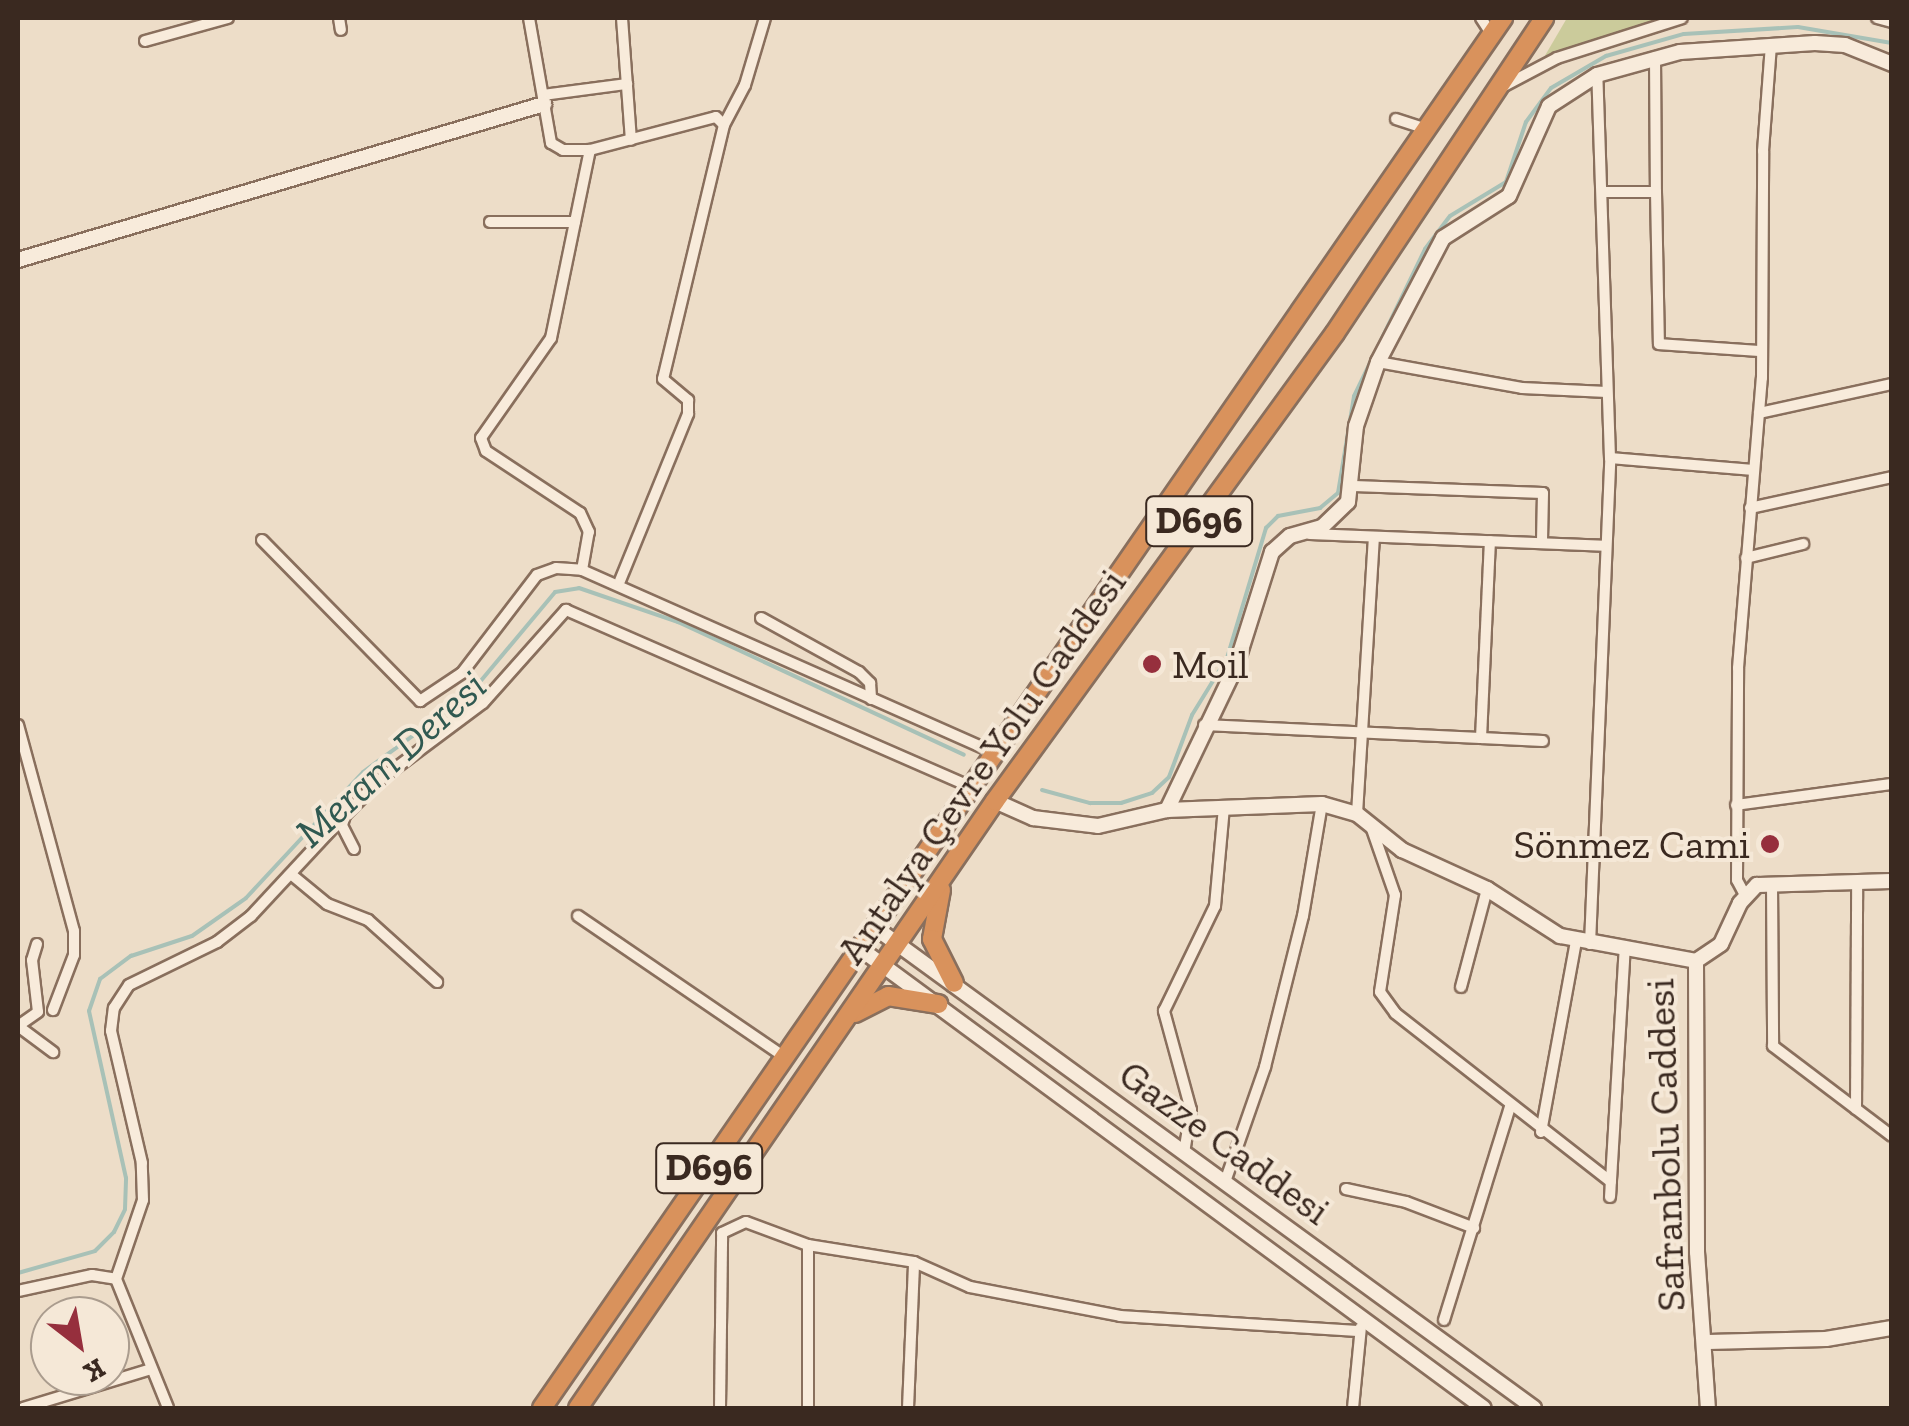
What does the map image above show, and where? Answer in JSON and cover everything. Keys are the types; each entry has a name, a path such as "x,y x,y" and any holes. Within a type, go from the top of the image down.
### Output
{"highway":[{"name":"Antalya Çevre Yolu Caddesi","path":"542,1408 1504,18"},
{"name":"Antalya Çevre Yolu Caddesi","path":"578,1408 715,1227 846,1018 995,801 1335,333 1544,18"},
{"path":"949,869 932,940 954,982"},
{"path":"846,1018 888,996 938,1004"}],"street":[{"path":"145,41 200,22 228,18"},
{"path":"339,18 341,30"},
{"path":"529,18 551,143 590,150 716,117 724,124"},
{"path":"622,18 631,140"},
{"path":"620,581 688,414 688,400 662,379 724,124 745,85 765,18"},
{"path":"1481,18 1492,35"},
{"path":"1496,90 1557,58 1682,18"},
{"path":"1877,18 1892,22"},
{"path":"1746,896 1737,880 1736,805 1746,558 1759,414 1758,351 1771,45"},
{"path":"1304,534 1337,517 1354,486 1356,426 1378,362 1443,238 1509,196 1549,106 1597,75 1655,56 1771,45 1844,45 1892,64"},
{"path":"1655,56 1659,344 1758,351"},
{"path":"1542,1132 1583,943 1610,458 1597,75"},
{"path":"18,260 544,100 627,84"},
{"path":"1396,119 1426,129"},
{"path":"582,570 589,532 580,513 482,444 552,338 590,150"},
{"path":"1602,192 1656,192"},
{"path":"490,222 575,222"},
{"path":"1378,362 1522,388 1607,392"},
{"path":"1759,414 1892,384"},
{"path":"1610,458 1754,470"},
{"path":"1750,508 1892,477"},
{"path":"1354,486 1543,493 1542,541"},
{"path":"1168,810 1203,725 1236,666 1272,552 1290,536 1542,541 1604,546"},
{"path":"1357,814 1358,731 1374,539"},
{"path":"262,540 420,701 462,673 537,575 582,570 620,581 995,753"},
{"path":"1481,738 1490,541"},
{"path":"1746,558 1804,544"},
{"path":"168,1408 116,1279 144,1200 142,1162 112,1031 114,1008 129,985 216,942 292,876 381,779 483,704 566,610 972,787"},
{"path":"760,618 858,672 870,684 871,699"},
{"path":"1203,725 1542,741"},
{"path":"18,726 74,932 74,955 58,1013 38,1012 18,1026 53,1052"},
{"path":"1736,805 1892,784"},
{"name":"Safranbolu Caddesi","path":"995,801 1068,824 1126,822 1168,810 1322,804 1357,814 1402,850 1487,889 1583,943 1696,961 1697,1252 1708,1342 1708,1408"},
{"path":"1225,1182 1265,1067 1304,916 1322,804"},
{"path":"1184,1153 1191,1110 1164,1010 1215,906 1224,808"},
{"path":"345,815 342,825 354,849"},
{"path":"1371,825 1395,895 1380,992 1395,1013 1542,1132 1611,1182"},
{"path":"292,876 328,904 368,920 438,982"},
{"path":"1856,1109 1858,881"},
{"path":"1696,961 1721,944 1746,896 1772,884 1892,881"},
{"path":"1772,884 1773,1046 1892,1136"},
{"path":"1462,987 1487,889"},
{"path":"578,916 787,1059"},
{"name":"Gazze Caddesi","path":"877,928 1534,1408"},
{"path":"37,944 32,960 38,1012"},
{"path":"1610,1196 1625,948"},
{"name":"Gazze Caddesi","path":"862,950 1361,1327 1484,1408"},
{"path":"1444,1320 1510,1106"},
{"path":"1346,1189 1406,1202 1474,1228"},
{"path":"720,1408 715,1227 746,1222 808,1245 914,1262 970,1287 1120,1316 1361,1327 1353,1408"},
{"path":"808,1245 808,1408"},
{"path":"908,1408 914,1262"},
{"path":"18,1291 92,1275 116,1279"},
{"path":"1708,1342 1826,1339 1892,1328"},
{"path":"130,1376 151,1369"},
{"path":"24,1408 64,1396 68,1408"}],"green space":[{"path":"1567,18 1676,18 1543,59"}],"waterway":[{"name":"Meram Deresi","path":"1042,790 1090,803 1121,803 1152,793 1169,777 1192,715 1227,658 1266,528 1278,516 1320,508 1338,493 1354,396 1425,249 1450,216 1506,182 1526,122 1551,88 1606,56 1684,34 1798,27 1892,43"},
{"name":"Meram Deresi","path":"18,1273 95,1251 114,1232 125,1209 126,1178 89,1011 100,979 131,956 192,936 246,898 363,772 469,695 555,592 579,588 678,622 964,755"}],"place":[{"name":"Moil","path":"1152,664"},
{"name":"Sönmez Cami","path":"1770,844"}]}
